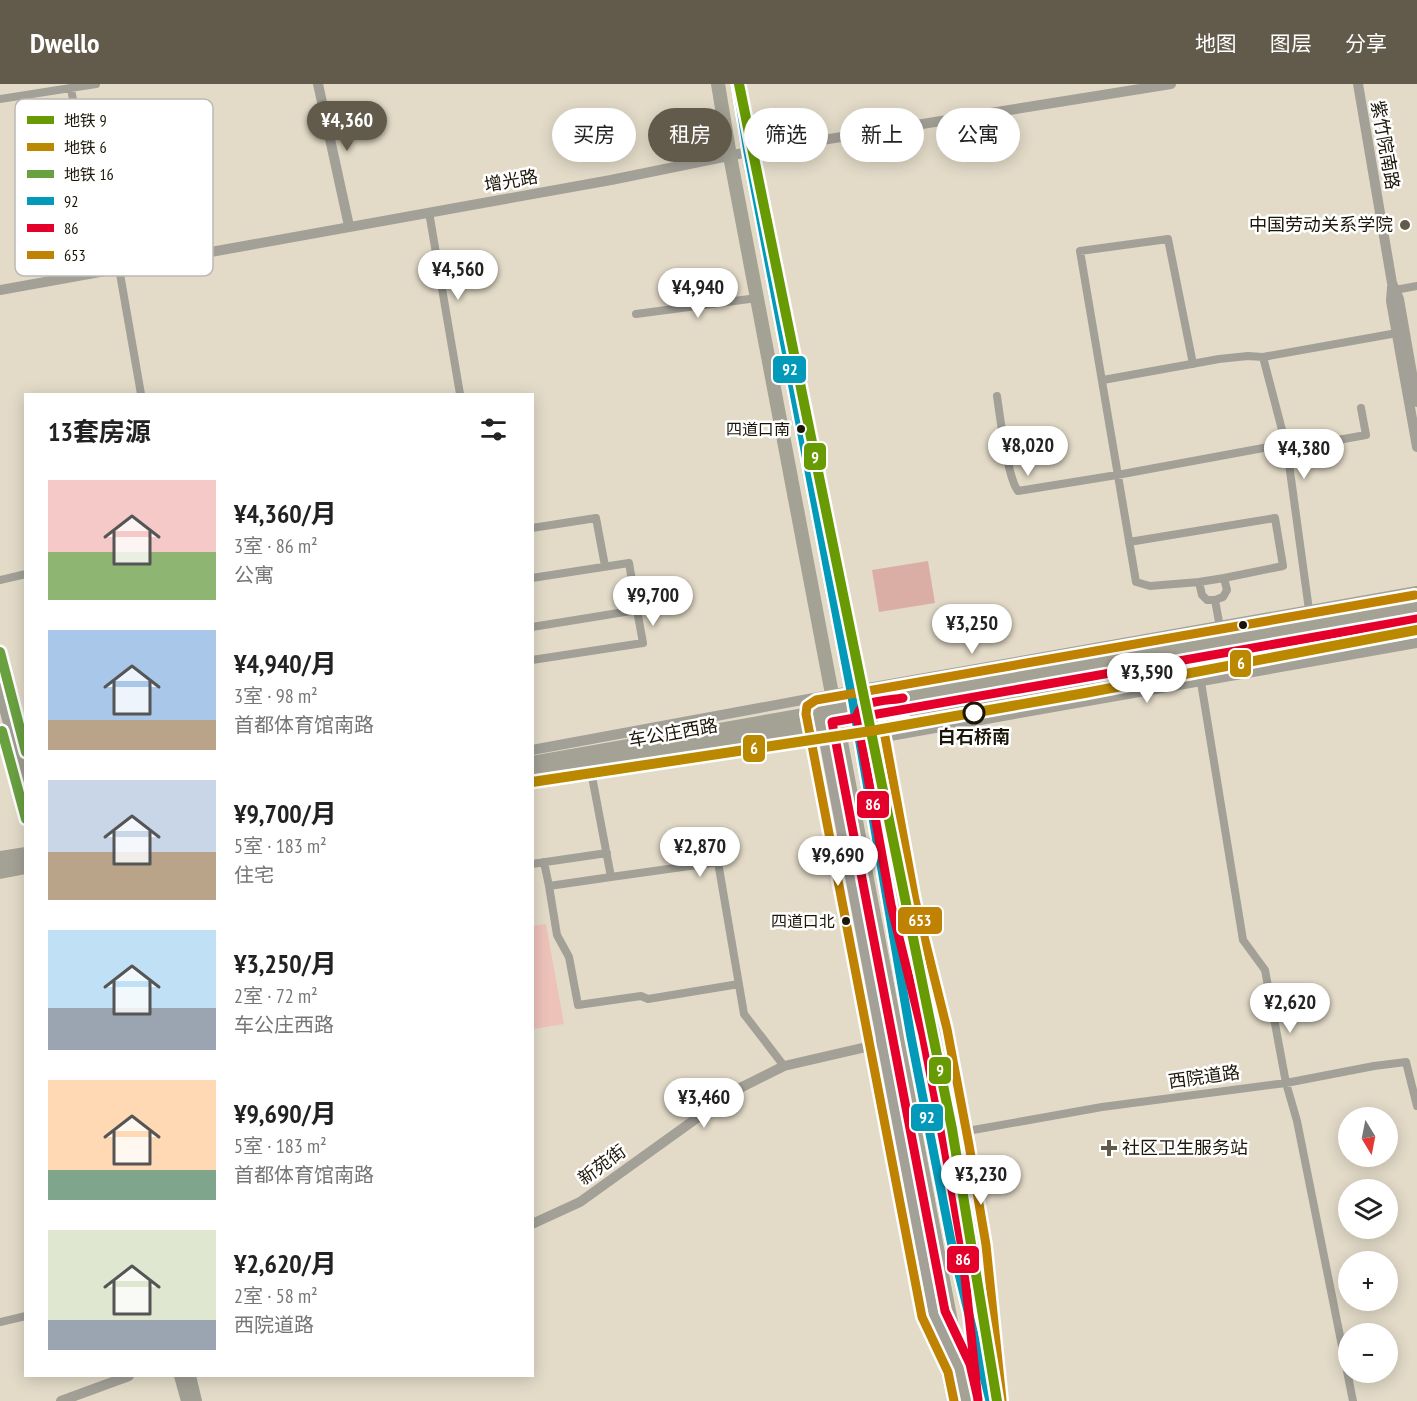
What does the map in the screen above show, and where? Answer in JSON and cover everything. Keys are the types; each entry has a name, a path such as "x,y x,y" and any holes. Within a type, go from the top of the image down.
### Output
{"main road":[{"path":"718,84 722,108"},
{"path":"736,84 744,130"},
{"path":"731,162 966,1401"},
{"path":"750,162 851,691 861,711 897,1040 951,1241 990,1401"},
{"path":"820,719 1224,647 1417,607"},
{"path":"1224,647 1417,621"},
{"path":"0,652 23,752"},
{"path":"0,689 23,752"},
{"name":"车公庄西路","path":"534,763 820,719"},
{"name":"车公庄西路","path":"534,776 820,719"},
{"path":"0,858 24,854"},
{"path":"0,872 24,867"},
{"path":"180,1377 187,1401"},
{"path":"189,1377 196,1401"}],"street":[{"path":"0,99 54,88 71,89 96,84"},
{"path":"318,84 349,226"},
{"name":"增光路","path":"828,140 1171,84"},
{"name":"紫竹院南路","path":"1358,84 1417,402"},
{"path":"71,89 73,99"},
{"name":"增光路","path":"213,251 700,162"},
{"path":"429,212 460,393"},
{"path":"1129,542 1275,518 1283,566 1199,582 1149,586 1136,582 1117,475 1103,380 1080,252 1168,239 1193,364"},
{"name":"增光路","path":"0,290 75,276"},
{"path":"119,276 141,393"},
{"path":"1394,286 1417,285"},
{"name":"紫竹院南路","path":"1394,286 1391,301 1417,447"},
{"path":"636,314 757,298"},
{"path":"1103,380 1248,356 1263,357 1397,333"},
{"path":"1263,357 1286,446 1309,610"},
{"path":"997,396 1011,473 1018,491 1286,446 1366,435 1360,408"},
{"path":"534,528 596,518 605,566"},
{"path":"534,578 629,563 643,643 534,660"},
{"path":"0,580 24,574"},
{"path":"1199,582 1202,595 1207,600 1215,600 1223,597 1227,590 1224,578"},
{"path":"534,750 1417,591"},
{"path":"1215,600 1224,647"},
{"path":"534,627 637,610"},
{"path":"873,739 1200,678 1417,643"},
{"path":"1200,678 1243,940 1265,969 1286,1083 1297,1121 1353,1401"},
{"path":"861,711 873,739 903,903 935,1032 974,1246 987,1386"},
{"path":"820,719 897,1040 934,1315 952,1401"},
{"path":"590,766 611,877"},
{"path":"534,864 607,853"},
{"path":"544,862 557,935 569,957 578,1005 641,996 648,999 739,984"},
{"path":"549,886 718,862 744,1014 784,1066"},
{"name":"新苑街","path":"534,1223 580,1202 736,1089 784,1066 935,1032"},
{"name":"西院道路","path":"962,1135 973,1130 1102,1107 1286,1083 1406,1062 1417,1106"},
{"path":"934,1315 959,1368"},
{"path":"0,1322 24,1316"},
{"path":"61,1401 126,1377"}],"shaded area":[{"path":"928,561 935,603 879,612 872,570"},
{"path":"546,924 564,1024 534,1029 534,926"}],"metro line":[{"name":"9","path":"739,84 952,1129 997,1401"},
{"name":"6","path":"534,782 871,731 1417,630"},
{"name":"16","path":"0,652 24,744"},
{"name":"16","path":"2,731 24,812"}],"transit line":[{"name":"92","path":"737,84 851,691 911,1037 951,1241 990,1401"},
{"name":"653","path":"954,1401 948,1372 922,1317 806,714 807,706 816,700 1415,595"},
{"name":"86","path":"978,1399 970,1364 945,1311 832,722 1417,619"},
{"name":"86","path":"903,698 869,704 859,711 857,717 891,905 923,1035 945,1149 962,1248 978,1401"},
{"name":"653","path":"907,722 883,726 915,900 947,1029 969,1145 986,1245 1002,1400"}],"place":[{"name":"中国劳动关系学院","path":"1405,225"},
{"name":"四道口南","path":"801,429"},
{"name":"白石桥南","path":"974,713"},
{"name":"四道口北","path":"846,921"},
{"name":"社区卫生服务站","path":"1109,1148"}]}
